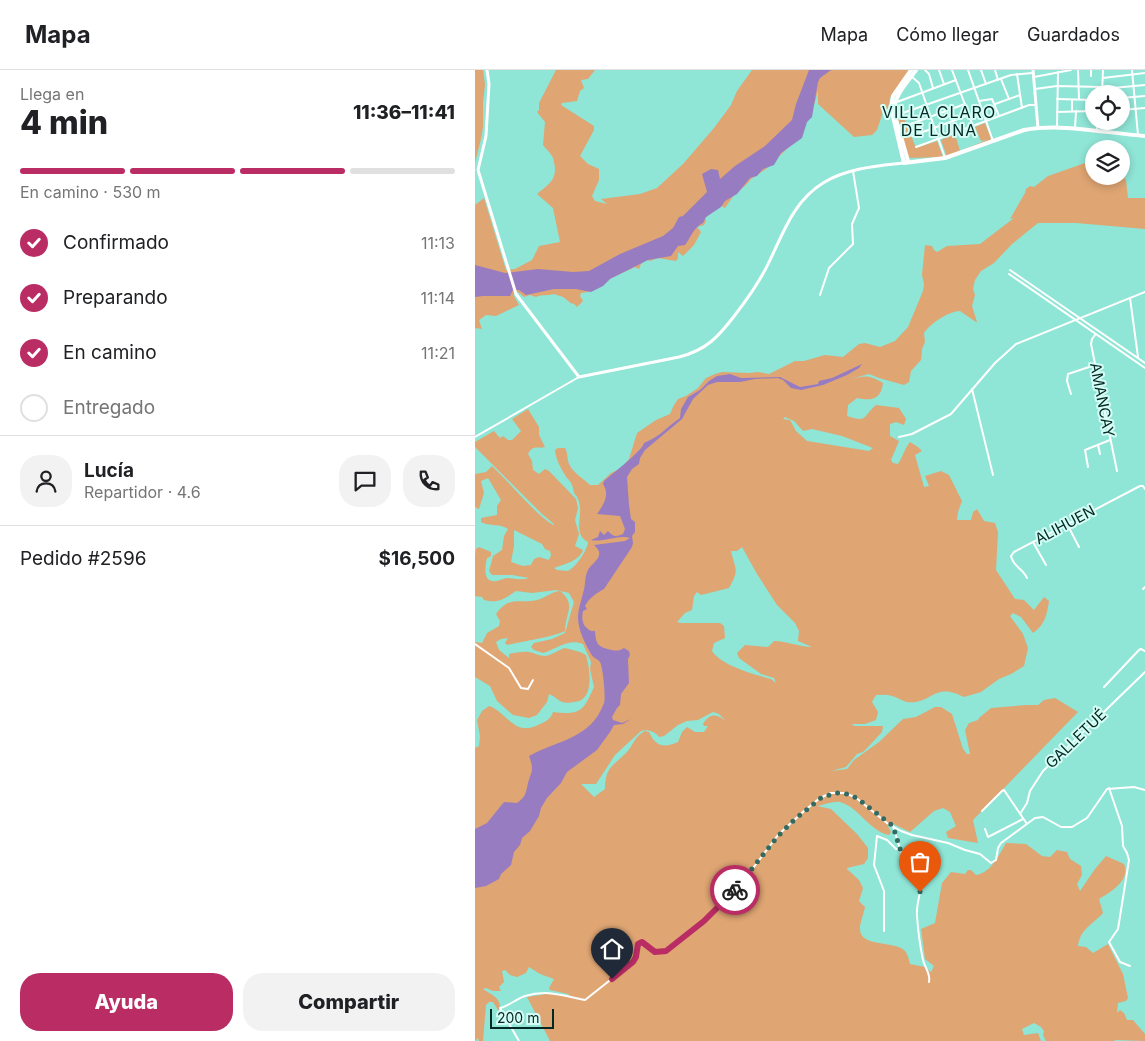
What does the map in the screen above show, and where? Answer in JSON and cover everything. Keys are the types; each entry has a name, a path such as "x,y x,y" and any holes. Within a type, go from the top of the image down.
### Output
{"main road":[{"path":"916,70 910,74 893,96 891,108 906,162 945,158 1024,130 1037,128 1085,128"},
{"path":"894,116 895,102 910,74"},
{"path":"1103,130 1145,136"}],"street":[{"path":"487,70 489,84 487,136 477,170 516,294 579,377"},
{"path":"925,70 929,74 933,89"},
{"path":"939,70 945,84"},
{"path":"953,70 973,126"},
{"path":"968,70 993,141"},
{"path":"981,70 986,84"},
{"path":"995,70 1009,99"},
{"path":"1009,70 1011,75"},
{"path":"894,116 1011,75 1071,70"},
{"path":"1078,70 1079,100"},
{"path":"1091,70 1091,76"},
{"path":"1102,85 1103,70"},
{"path":"1132,70 1138,136"},
{"path":"1057,128 1058,72"},
{"path":"1103,78 1145,72"},
{"path":"1034,73 1037,128"},
{"path":"910,74 919,83 945,158"},
{"path":"1017,74 1022,108"},
{"path":"895,102 956,80"},
{"path":"1130,86 1145,85"},
{"path":"1035,89 1057,86 1085,87"},
{"path":"995,104 1020,95"},
{"path":"1130,97 1145,96"},
{"path":"979,101 991,98 999,116"},
{"path":"1057,99 1085,100"},
{"path":"1073,100 1075,128"},
{"path":"908,125 965,104"},
{"path":"917,147 999,116 1036,105"},
{"path":"1130,109 1145,108"},
{"path":"1057,112 1085,111"},
{"path":"912,136 969,115"},
{"path":"475,437 579,377 684,356 699,350 726,328 754,290 768,266 785,226 801,202 813,190 827,180 853,171 906,162"},
{"path":"820,295 829,268 853,244 852,224 859,208 853,171"},
{"path":"1010,270 1145,363"},
{"path":"1009,274 1145,368"},
{"path":"899,437 912,434 951,414 995,363 1016,344 1145,292"},
{"path":"1045,299 1048,296"},
{"path":"1130,298 1139,354 1138,358"},
{"path":"1066,314 1068,322"},
{"path":"1084,321 1087,316"},
{"name":"AMANCAY","path":"1098,331 1091,343 1117,471"},
{"path":"1071,394 1067,381 1068,374 1095,365"},
{"path":"972,389 993,475"},
{"path":"1088,467 1084,452 1110,440"},
{"path":"1098,445 1100,454"},
{"name":"ALIHUEN","path":"1027,578 1023,571 1014,564 1011,556 1014,552 1140,486 1143,486 1145,489"},
{"path":"1067,524 1079,547"},
{"path":"1033,542 1046,565"},
{"path":"475,644 509,668 521,688 527,689 533,680"},
{"path":"1104,687 1139,650 1145,651"},
{"name":"GALLETUÉ","path":"1020,814 1027,803 1029,791 1043,771 1145,672"},
{"path":"1109,788 1134,787 1145,790"},
{"path":"519,1041 500,1008 523,997 536,994 553,993 585,1000 633,962 636,957 638,944 642,942 655,952 666,951 704,921 741,884 778,836 822,797 837,793 850,795 893,826 912,835 948,843 979,854 991,863 996,860 1001,843 1035,818 1041,817 1061,827 1068,828 1074,826 1087,818 1109,788"},
{"path":"1105,943 1109,942 1118,929 1129,860 1123,846 1122,826 1109,788"},
{"path":"982,811 1002,790 1005,790 1027,824"},
{"path":"985,829 988,837 1023,819"},
{"path":"893,826 904,856 917,862 921,870 917,916 923,961 928,972 929,982"},
{"path":"884,930 884,891 874,865 877,836 887,840 896,849 900,849"},
{"path":"1109,942 1120,962 1130,966"}],"shaded area":[{"path":"475,70 483,70 485,85 483,127 475,163"},
{"path":"556,70 595,70 588,79 581,80 584,88 580,91 577,101 562,103 561,105 594,126 594,130 580,156 588,164 599,169 599,180 592,196 595,201 607,204 601,199 640,194 657,188 683,164 731,105 737,91 752,70 910,70 890,98 888,109 883,112 877,130 872,135 854,137 818,104 818,90 815,102 794,142 766,169 751,179 734,195 725,208 720,205 705,218 704,225 697,227 701,232 694,245 683,256 678,252 676,261 658,258 650,261 646,259 639,269 635,267 611,278 588,292 581,293 580,296 583,301 577,307 563,297 554,294 524,297 518,292 514,293 519,305 496,316 486,315 479,320 482,329 475,328 475,205 484,198 506,270 515,269 532,260 539,246 560,242 553,208 537,194 550,183 555,171 553,158 543,145 545,122 537,112 539,110 539,103"},
{"path":"809,70 831,70 820,78 818,82 812,117 807,122 802,138 781,153 774,165 763,169 757,176 750,178 737,194 725,201 721,207 706,217 685,245 678,246 671,256 648,260 610,279 603,286 591,292 576,289 554,289 526,295 519,290 513,290 510,296 475,297 475,265 505,273 538,269 573,272 589,271 620,254 663,236 673,228 679,217 683,216 707,192 702,174 711,169 718,170 720,179 735,166 765,146 792,120"},
{"path":"903,115 916,148 937,141 943,157 909,158 897,118"},
{"path":"985,123 991,138 990,141 947,157 941,140 955,134 960,151 987,140 981,141 975,127"},
{"path":"1085,163 1085,185 1127,185 1128,198 1145,198 1145,229 1076,223 1038,223 1012,244 994,263 981,271 975,280 973,289 975,295 972,306 977,322 960,311 945,316 931,325 924,333 925,342 921,360 911,371 909,382 904,385 869,374 850,379 867,376 883,383 880,393 875,398 857,398 848,405 847,416 862,419 876,405 899,408 906,419 904,425 896,422 890,424 890,436 899,441 891,460 893,463 898,464 910,442 922,451 915,455 924,487 929,486 925,476 941,471 949,475 962,501 957,520 971,520 973,512 977,509 984,521 995,523 998,532 996,570 1015,599 1024,600 1034,610 1044,597 1049,601 1045,619 1033,633 1021,617 1013,613 1010,616 1023,634 1028,648 1024,666 999,679 981,692 964,697 946,691 939,692 915,702 907,702 888,695 876,695 872,702 878,712 876,720 865,724 851,724 855,726 883,726 882,732 863,752 857,754 846,767 831,771 847,769 854,760 879,742 903,719 916,717 935,707 941,707 952,714 963,749 967,754 970,754 965,730 969,723 978,720 991,708 1038,705 1044,700 1055,698 1078,712 973,820 978,843 948,838 946,832 956,826 950,812 943,808 934,811 910,832 889,822 888,826 891,832 889,835 876,829 853,809 840,802 817,806 831,809 857,834 868,848 868,858 864,864 847,868 859,880 863,888 859,901 865,907 860,928 862,935 872,941 899,947 906,953 910,964 925,967 931,972 934,966 925,959 921,929 935,923 942,883 951,872 965,874 968,870 971,870 976,875 981,874 994,863 1006,843 1026,844 1042,856 1050,857 1057,850 1067,852 1070,859 1081,866 1082,875 1077,884 1080,891 1106,856 1124,864 1125,875 1119,885 1099,899 1103,913 1084,931 1078,946 1086,947 1093,953 1108,944 1123,974 1128,998 1126,1001 1118,1003 1117,1013 1120,1010 1124,1013 1127,1020 1133,1020 1145,1034 1145,1041 1046,1041 1043,1035 1044,1031 1034,1023 1022,1029 1024,1035 1038,1033 1041,1041 550,1041 527,997 553,993 571,997 568,994 550,990 549,988 554,979 540,974 529,967 526,973 517,977 510,975 505,970 502,971 504,982 499,987 501,991 483,989 498,1000 500,1006 498,1010 493,1002 489,1002 486,1005 483,1041 479,1041 478,1038 475,1041 475,748 479,746 480,736 477,720 482,711 489,706 496,709 517,726 530,728 547,720 553,712 569,713 580,710 587,702 594,687 590,669 591,662 583,644 568,643 543,653 531,647 534,643 552,639 565,633 574,602 569,593 556,590 532,593 516,591 501,600 494,601 484,600 482,597 475,596 475,555 476,549 479,547 491,552 491,556 487,558 486,565 486,574 489,580 529,578 512,575 492,575 489,571 493,556 502,550 504,536 508,529 481,522 481,518 497,515 497,506 501,500 488,478 481,481 484,493 479,509 475,507 475,474 486,472 492,466 538,513 554,524 475,447 475,442 494,431 500,438 503,436 508,440 512,440 521,431 512,419 528,409 539,427 539,435 545,447 534,448 528,454 532,461 533,470 539,474 545,469 549,471 576,499 578,508 575,520 579,534 575,546 583,550 575,559 554,568 568,571 581,558 588,542 580,534 580,505 578,498 560,466 555,450 565,448 569,464 573,470 590,485 598,485 611,473 621,468 629,459 637,433 656,420 670,414 678,399 698,388 706,378 722,372 758,372 769,374 795,361 804,361 825,355 843,357 859,344 865,343 880,347 895,341 908,327 923,291 922,275 925,245 932,246 937,252 947,246 980,244 1014,218 1010,219 1026,189 1030,186 1034,187 1048,176","holes":["785,417 794,421 803,431 812,429 842,436 873,448 869,451 807,441 796,431 790,420 783,419","514,530 542,544 545,549 550,551 549,560 539,557 534,559 531,565 523,566 511,562","742,547 777,605 795,623 799,631 798,641 812,647 774,641 768,647 745,645 737,653 739,658 761,674 774,678 776,683 771,679 730,665 712,651 714,643 725,638 724,626 720,623 677,622 685,613 692,610 694,596 697,592 701,595 729,588 736,573 731,551 737,551","713,712 719,714 727,722 720,717 711,716 703,724 708,726 704,732 695,732 687,727 682,732 678,742 669,745 661,745 655,741 649,732 645,731 608,771 605,789 594,797 581,784 596,784 615,755 641,731 646,730 651,731 659,737 664,736 678,725 687,721 698,720"]},
{"path":"862,364 847,375 823,385 801,390 791,388 778,378 740,382 717,382 708,385 693,399 682,419 645,450 639,464 632,469 627,477 631,519 635,522 632,547 604,589 586,603 587,609 582,614 584,625 591,631 595,631 599,645 615,651 624,648 629,651 629,683 621,694 620,705 612,717 613,720 622,723 631,719 623,724 614,725 597,750 567,772 561,783 547,798 530,831 522,838 520,845 514,852 511,865 501,874 499,879 486,886 475,888 475,829 487,823 504,802 517,803 524,796 532,770 529,756 573,737 582,731 598,715 605,700 601,665 592,655 583,637 578,619 587,573 599,555 599,551 594,545 625,541 630,538 591,540 598,537 600,531 604,535 608,531 616,536 623,534 625,529 620,516 597,514 606,496 604,481 633,457 644,443 659,435 680,418 681,409 688,397 717,376 730,374 741,378 780,377 800,387 818,384 819,381 832,378"},
{"path":"560,591 568,600 569,605 565,631 547,637 507,645 505,643 508,638 496,642 499,650 509,658 509,654 525,652 545,656 565,648 586,655 589,668 588,690 581,700 569,703 562,702 549,694 547,702 537,715 529,718 513,715 497,701 490,686 475,677 475,642 482,643 487,633 499,626 500,621 496,614 506,604 515,601 537,600"}],"way so far":[{"path":"735,890 778,836 794,820 822,797 831,793 837,793 857,798 893,826 892,829 901,852 906,858 915,860 920,866 922,875 920,892"}],"district":[{"name":"VILLA CLARO DE LUNA","path":"939,121"}],"route":[{"path":"612,979 633,962 636,957 638,944 642,942 655,952 666,951 704,921 735,890"}]}
